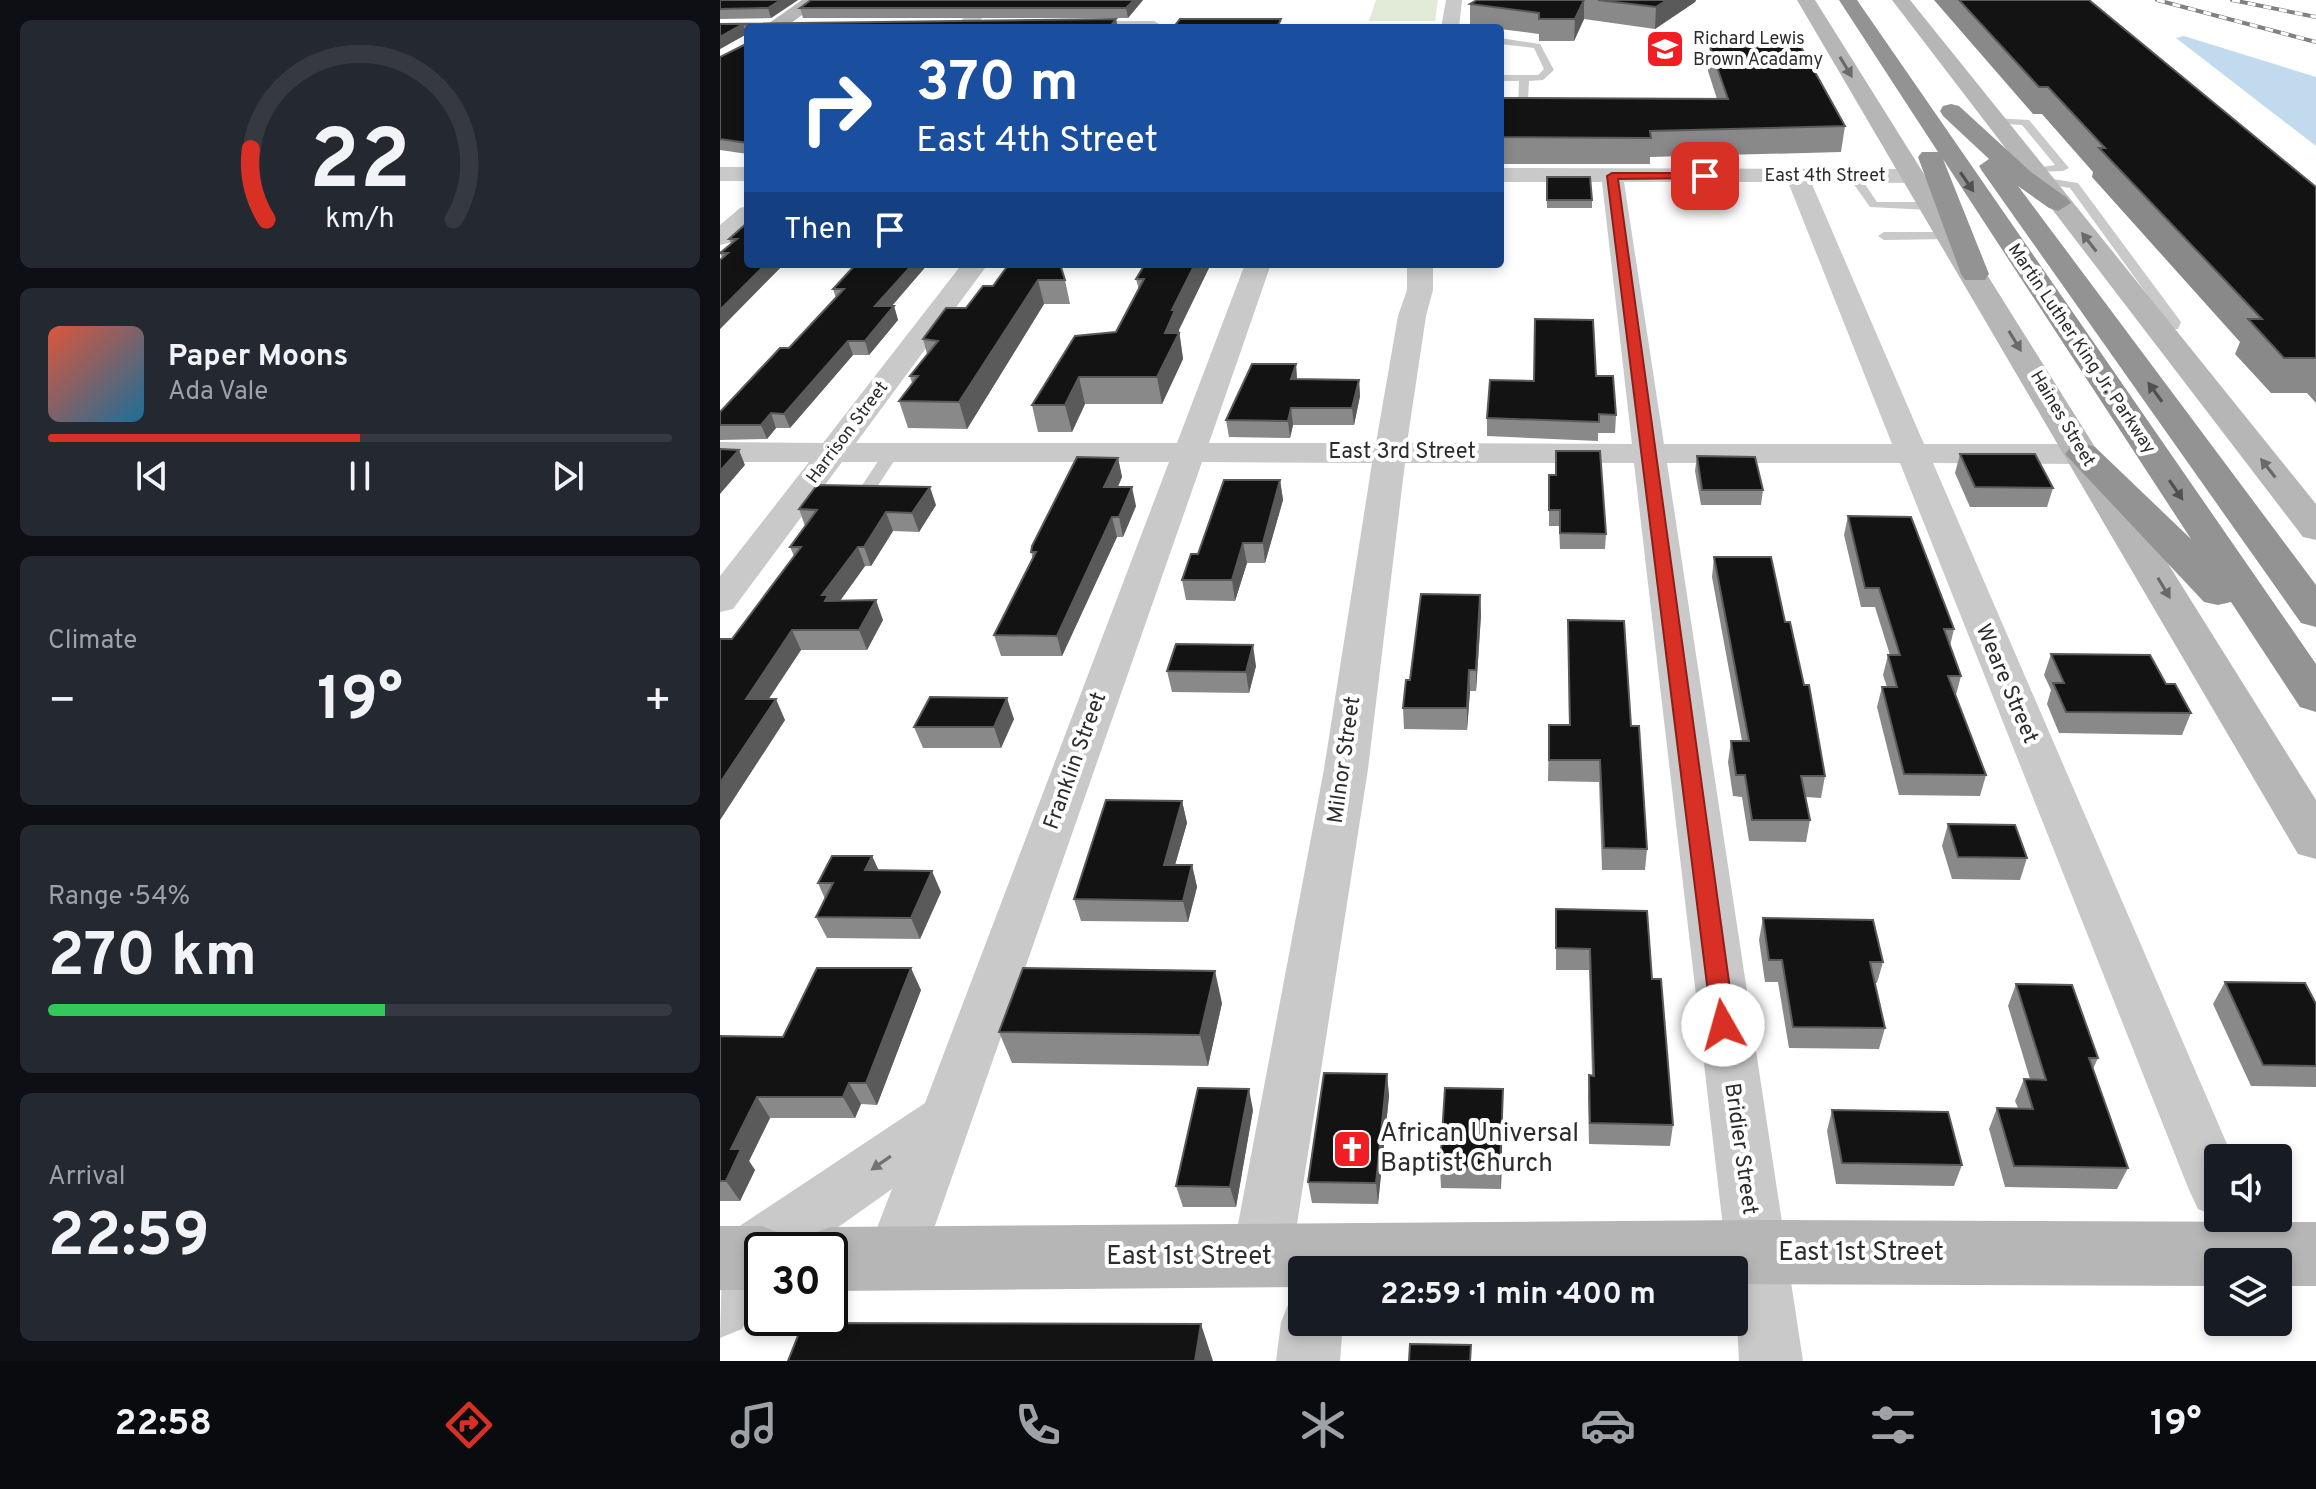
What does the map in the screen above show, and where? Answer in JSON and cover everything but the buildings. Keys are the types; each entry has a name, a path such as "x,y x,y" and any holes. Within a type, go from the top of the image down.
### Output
{"highway":[{"path":"1831,0 1908,80 1975,274"},
{"name":"Martin Luther King Jr. Parkway","path":"1848,0 1908,80 2316,697"},
{"name":"Martin Luther King Jr. Parkway","path":"1866,0 1908,80"},
{"name":"Martin Luther King Jr. Parkway","path":"2058,203 2022,177 1947,105 2316,614"},
{"path":"2083,454 2188,560 2316,710"}],"street":[{"path":"773,24 814,0"},
{"path":"963,24 993,0"},
{"path":"1451,24 1454,0"},
{"name":"Haines Street","path":"1806,0 1947,236 1975,274 2316,841"},
{"path":"1892,5 2037,175 2316,529"},
{"path":"1155,24 1167,9"},
{"path":"720,174 744,174"},
{"name":"East 4th Street","path":"1504,175 1910,176"},
{"name":"Bridier Street","path":"1612,176 1771,1361"},
{"name":"Weare Street","path":"1797,176 2204,1156"},
{"path":"720,238 744,217"},
{"name":"Harrison Street","path":"720,601 972,268"},
{"name":"Franklin Street","path":"895,1259 1257,268"},
{"name":"Milnor Street","path":"1300,1256 1346,769 1373,560 1412,316 1420,290 1420,268"},
{"name":"East 3rd Street","path":"720,452 2083,454"},
{"path":"736,1270 946,1119"},
{"name":"East 1st Street","path":"1552,1256 2237,1236 2316,1254"},
{"name":"East 1st Street","path":"848,1259 1288,1261"},
{"path":"1308,1361 1311,1336"}],"lane":[{"path":"1504,42 1537,46 1549,70 1540,78 1504,78"},
{"path":"1504,116 1523,114 1524,78"},
{"path":"2037,175 2074,185 2174,322 2173,326 2156,327"},
{"path":"1854,176 1874,205 1929,206"},
{"path":"1884,236 1947,236"},
{"path":"869,487 892,452"}],"green space":[{"path":"1376,0 1438,0 1435,21 1369,21"}],"water":[{"path":"2184,36 2316,77 2316,146 2176,38"}],"railway":[{"path":"2157,0 2316,42"},
{"path":"2232,0 2316,17"}],"place":[{"name":"Richard Lewis Brown Acadamy","path":"1665,49"},
{"name":"African Universal Baptist Church","path":"1352,1149"}],"route":[{"path":"1705,176 1612,176 1723,1025"}]}
